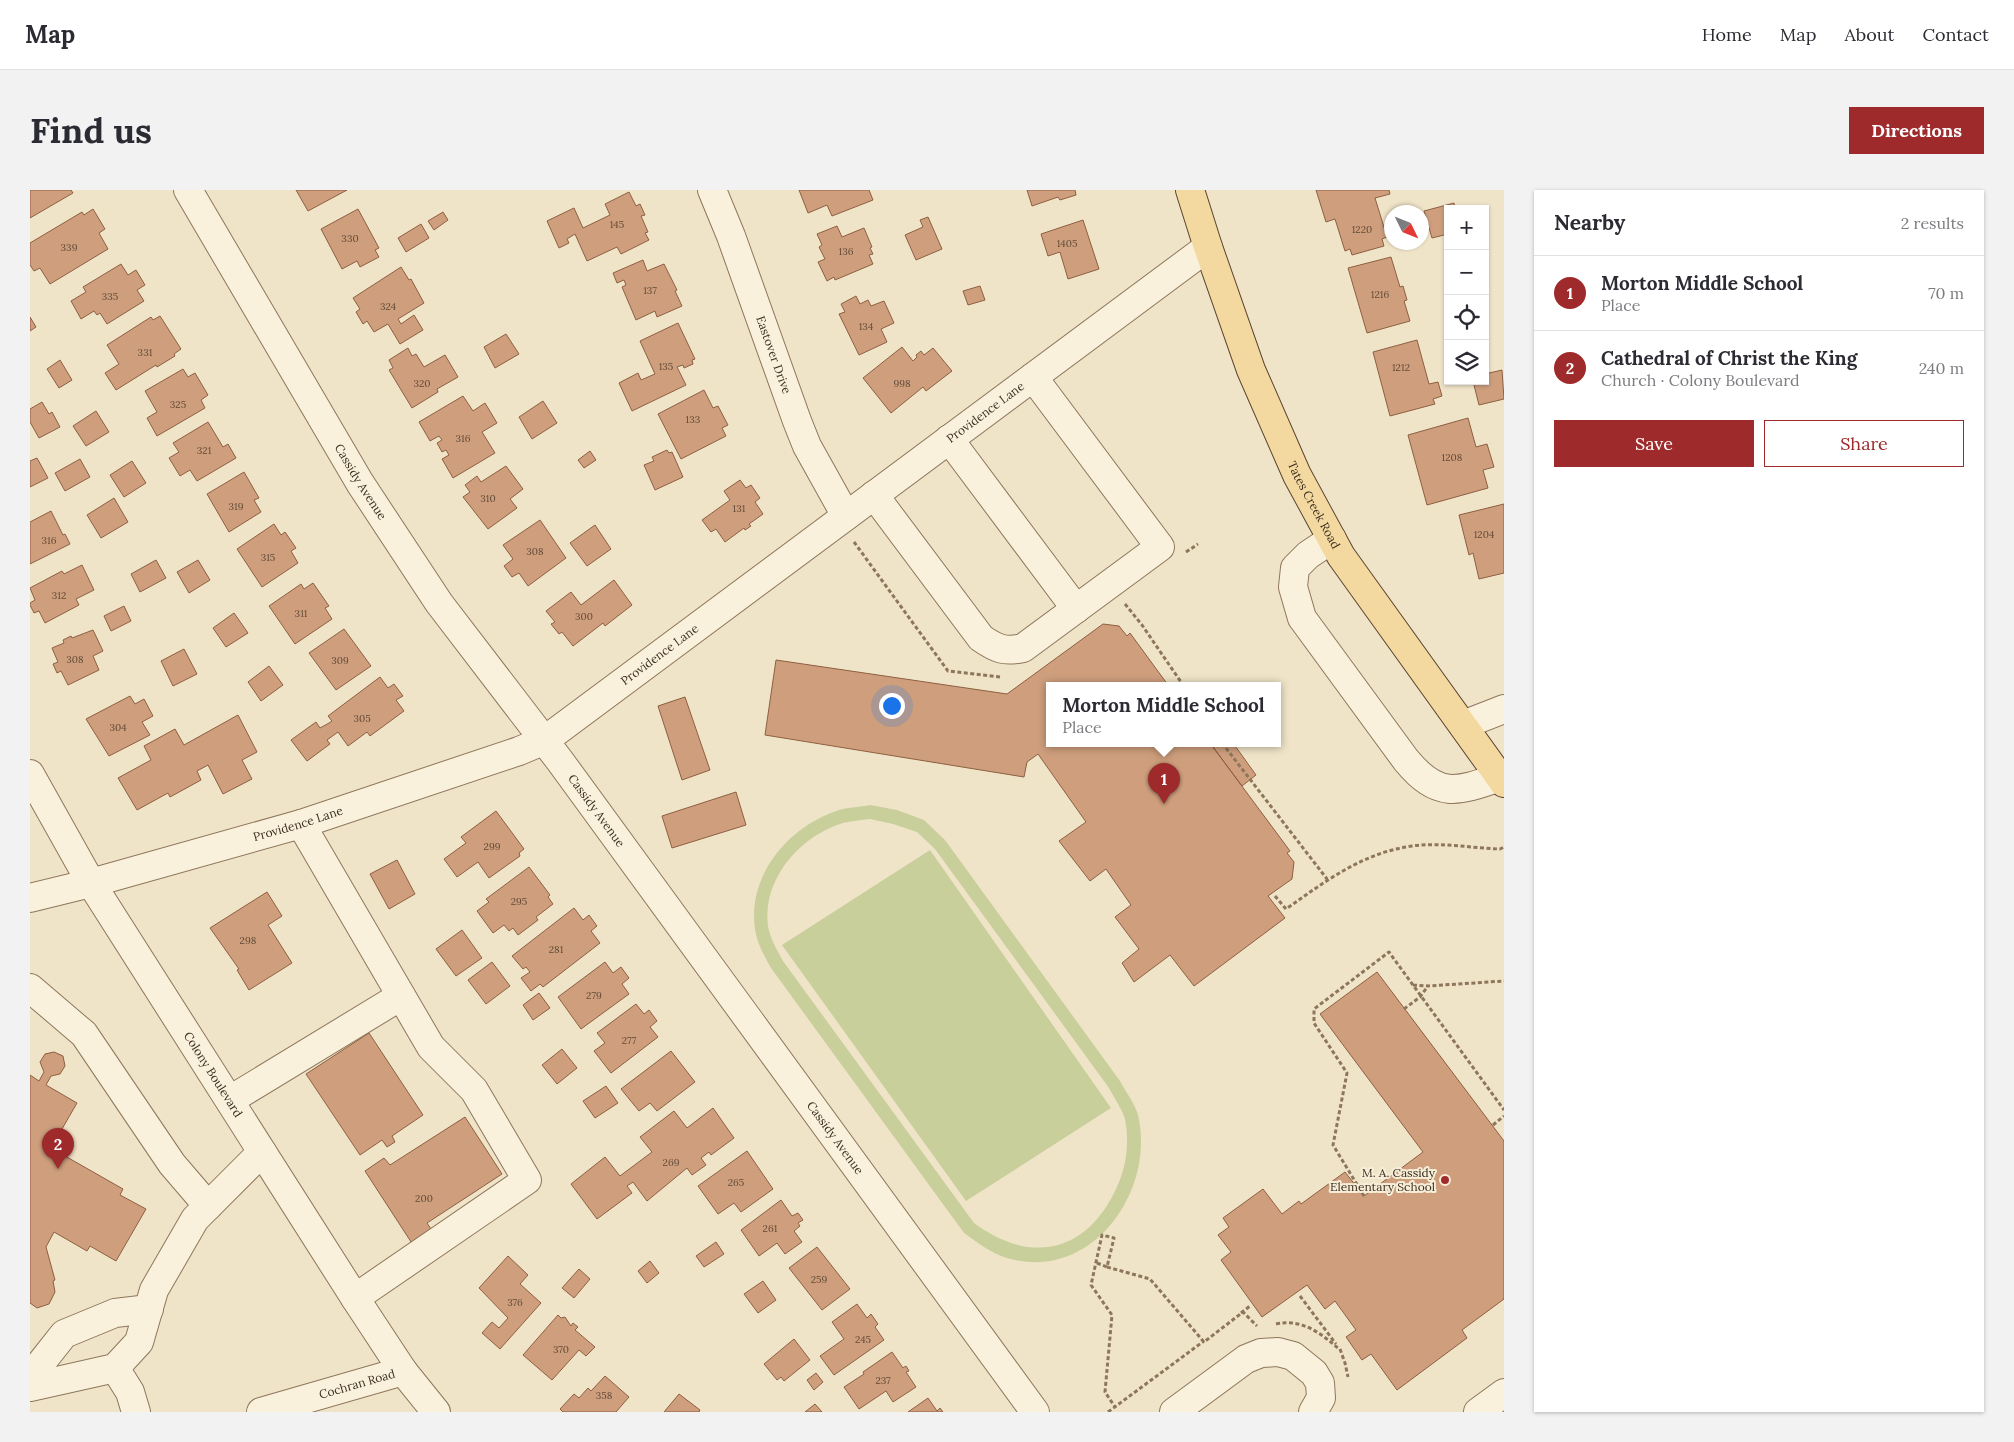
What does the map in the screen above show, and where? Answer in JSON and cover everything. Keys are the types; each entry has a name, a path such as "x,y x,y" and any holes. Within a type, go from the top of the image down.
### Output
{"main road":[{"name":"Tates Creek Road","path":"1190,190 1251,370 1297,475 1341,556 1502,780"}],"street":[{"name":"Cassidy Avenue","path":"188,190 360,483 439,603 545,740 1035,1412"},
{"name":"Eastover Drive","path":"712,190 731,236 797,421 842,519"},
{"name":"Providence Lane","path":"30,898 91,883 301,824 519,751 545,740 1208,247"},
{"path":"874,495 981,638 995,648 1009,651 1023,648 1160,547 1033,376"},
{"path":"949,439 1076,609"},
{"path":"1332,539 1308,555 1295,568 1293,587 1302,618 1406,760 1426,780 1448,789 1468,788 1502,780"},
{"path":"1463,725 1504,709"},
{"name":"Colony Boulevard","path":"30,774 91,883 403,1371"},
{"path":"301,824 431,1047 474,1090 527,1180 355,1298"},
{"path":"30,988 84,1034 172,1164 208,1206"},
{"path":"230,1100 401,996"},
{"path":"30,1387 115,1368 140,1342 154,1290 195,1219 262,1152"},
{"path":"30,1377 64,1334 115,1313 149,1308"},
{"path":"1174,1412 1246,1359 1261,1353 1278,1352 1293,1356 1314,1373 1320,1383 1321,1398 1313,1412"},
{"path":"115,1368 130,1392 136,1412"},
{"name":"Cochran Road","path":"261,1412 403,1371 436,1412"},
{"path":"1478,1412 1504,1393"}],"path":[{"path":"842,519 948,671 994,678 1006,677"},
{"path":"1182,555 1198,544"},
{"path":"1121,600 1142,624 1181,682"},
{"path":"1225,747 1327,880"},
{"path":"1276,896 1286,909 1359,860 1386,851 1413,846 1436,845 1500,849 1504,847"},
{"path":"1364,1196 1333,1146 1347,1073 1314,1023 1314,1009 1389,952 1504,1110"},
{"path":"1413,985 1428,986 1504,981"},
{"path":"1404,1009 1420,997 1428,986"},
{"path":"1493,1125 1504,1116"},
{"path":"1107,1267 1114,1238 1102,1235 1091,1285 1112,1315 1106,1392 1115,1407"},
{"path":"1097,1263 1150,1279 1204,1342"},
{"path":"1108,1412 1250,1306"},
{"path":"1243,1312 1259,1328"},
{"path":"1267,1326 1284,1322 1306,1326 1324,1336 1340,1350"}],"green space":[{"path":"870,805 897,810 924,820 945,840 1120,1081 1135,1107 1138,1115 1141,1144 1137,1173 1127,1201 1111,1225 1090,1244 1065,1257 1037,1262 1007,1258 990,1251 964,1233 771,968 761,949 755,929 754,909 758,890 765,872 775,855 788,840 821,817 843,809","holes":["870,819 917,832 935,849 1109,1088 1124,1115 1127,1148 1118,1184 1101,1214 1087,1229 1070,1240 1053,1246 1034,1247 1014,1244 994,1236 974,1223 783,961 772,939 768,926 771,892 787,862 799,849 827,829 843,823"]},
{"path":"930,850 1111,1108 966,1201 782,945"}],"building":[{"path":"30,190 71,190 73,193 30,218"},
{"path":"296,190 347,190 308,211"},
{"path":"799,190 869,190 873,200 832,216 827,205 808,213"},
{"path":"1027,190 1075,190 1076,195 1060,200 1058,197 1032,206"},
{"path":"1316,190 1389,190 1390,194 1375,198 1384,227 1384,238 1382,239 1384,246 1352,255 1350,249 1345,251 1335,219 1326,222"},
{"path":"629,192 636,206 640,204 645,215 641,216 648,232 645,233 649,240 621,254 617,247 587,261 575,234 567,239 569,243 559,248 547,221 574,208 583,228 610,215 605,204"},
{"path":"1444,206 1444,235 1432,238 1429,228 1429,210"},
{"path":"93,209 105,229 99,233 108,249 50,284 40,268 34,271 30,265 30,243 82,212 84,215"},
{"path":"358,209 379,248 375,250 379,257 360,267 357,261 342,269 321,229"},
{"path":"443,212 448,220 434,230 428,221"},
{"path":"928,217 942,249 916,260 905,235 923,227 920,220"},
{"path":"1083,220 1099,269 1068,279 1060,252 1048,256 1041,234"},
{"path":"421,224 429,238 406,252 398,238"},
{"path":"837,226 842,237 864,228 872,247 870,248 873,254 869,255 873,264 835,280 834,277 827,281 818,262 825,259 819,247 822,245 817,234"},
{"path":"1391,257 1400,287 1403,286 1407,300 1404,301 1410,321 1367,333 1348,268"},
{"path":"643,260 647,271 664,264 677,290 675,291 682,306 657,317 655,311 636,320 622,287 626,285 624,280 617,283 613,273"},
{"path":"121,264 128,275 136,270 145,285 137,290 144,301 107,324 100,313 97,315 94,311 81,319 71,301 86,292 83,287"},
{"path":"401,267 409,280 411,279 424,303 398,319 401,324 414,315 423,330 400,344 388,324 374,332 367,321 363,324 356,312 360,309 353,298"},
{"path":"980,286 985,300 968,305 963,291"},
{"path":"856,296 860,304 868,300 871,306 884,301 894,323 881,329 887,342 859,355 839,314 845,312 841,304"},
{"path":"160,316 181,349 174,354 175,356 157,367 156,365 116,390 105,373 119,364 107,345 151,317 153,320"},
{"path":"30,317 36,327 30,331"},
{"path":"678,323 695,359 692,360 693,364 684,368 683,365 677,367 686,385 632,411 619,383 638,373 641,380 655,374 640,341"},
{"path":"506,334 519,354 495,368 484,347"},
{"path":"1417,340 1429,384 1438,382 1442,396 1433,399 1435,404 1390,416 1373,352"},
{"path":"902,347 913,361 921,351 924,355 933,348 952,371 926,391 923,387 891,413 863,378"},
{"path":"408,348 412,356 416,354 424,367 445,355 458,377 437,389 438,392 412,408 389,370 393,368 389,360"},
{"path":"60,360 72,380 59,388 47,369"},
{"path":"183,369 188,377 195,373 208,395 201,400 205,408 157,436 147,418 157,412 145,391"},
{"path":"1502,370 1504,399 1479,405 1474,385 1489,385 1489,373"},
{"path":"704,390 713,408 718,406 728,425 722,428 726,436 681,459 658,414"},
{"path":"463,396 473,411 485,403 497,423 482,432 495,453 453,478 442,459 449,455 446,450 442,452 437,443 442,440 439,436 430,441 419,422"},
{"path":"543,401 557,423 532,439 519,417"},
{"path":"42,402 49,414 52,412 60,427 39,438 30,422 30,409"},
{"path":"96,411 109,432 86,446 73,426"},
{"path":"1468,418 1476,447 1487,444 1494,467 1483,470 1488,488 1427,505 1408,435"},
{"path":"208,422 223,447 228,444 236,458 197,481 190,470 180,476 169,458 179,452 173,443"},
{"path":"667,450 669,453 672,452 683,477 655,490 644,465 654,461 652,457"},
{"path":"590,451 596,460 584,468 578,460"},
{"path":"37,458 48,478 30,487 30,461"},
{"path":"80,459 90,477 65,491 55,473"},
{"path":"132,461 146,483 124,497 110,475"},
{"path":"506,466 523,489 510,499 517,508 488,529 463,497 470,492 465,485 477,476 481,482"},
{"path":"244,472 259,498 254,500 261,512 229,532 207,494"},
{"path":"740,480 746,488 751,485 760,498 755,502 763,514 749,524 751,526 745,530 744,528 725,542 716,529 711,532 702,520 730,500 724,491"},
{"path":"114,498 128,522 101,538 87,515"},
{"path":"1504,504 1504,573 1479,579 1473,553 1469,555 1459,515"},
{"path":"51,511 63,535 65,534 70,544 30,564 30,522"},
{"path":"540,520 566,558 528,586 519,573 512,577 504,566 513,559 503,545"},
{"path":"274,524 281,535 285,532 296,548 291,551 298,563 262,587 237,549"},
{"path":"595,525 611,549 587,566 570,543"},
{"path":"156,560 166,578 140,592 131,574"},
{"path":"198,560 210,580 189,593 177,572"},
{"path":"82,565 94,590 76,599 79,605 45,623 39,611 34,613 30,605 35,600 30,588 62,571 64,574"},
{"path":"614,580 632,605 605,626 603,623 573,646 562,632 559,634 551,624 555,622 546,611 571,592 581,605"},
{"path":"313,583 329,606 325,608 332,619 295,644 269,606 301,584 304,589"},
{"path":"124,606 131,621 111,631 104,616"},
{"path":"234,613 248,633 226,647 213,628"},
{"path":"1103,624 1119,626 1127,636 1130,633 1166,682 1046,682 1046,747 1213,747 1290,851 1287,853 1294,862 1292,879 1268,896 1285,918 1194,986 1170,955 1134,982 1122,963 1139,949 1115,917 1131,905 1106,869 1090,881 1059,841 1086,822 1038,754 1027,762 1024,777 765,735 776,660 1007,694"},
{"path":"344,629 371,666 336,690 309,653"},
{"path":"93,630 103,651 93,656 99,670 68,685 61,671 57,673 53,664 58,662 52,648 64,643 63,640 71,636 72,638"},
{"path":"184,649 197,674 173,686 161,661"},
{"path":"269,666 283,685 261,701 248,682"},
{"path":"380,677 388,688 394,684 403,696 396,700 404,711 370,736 367,732 348,746 338,732 327,740 330,744 307,761 291,740 316,722 320,728 332,721 328,716"},
{"path":"130,696 135,704 144,699 153,716 142,722 150,735 109,756 86,719"},
{"path":"685,697 710,770 682,780 658,706"},
{"path":"238,715 257,752 242,760 252,779 223,794 208,765 197,771 201,780 170,797 168,793 137,810 118,778 151,760 144,746 175,729 184,745"},
{"path":"1213,747 1236,747 1256,775 1242,786"},
{"path":"736,792 746,825 672,848 662,816"},
{"path":"496,811 524,849 519,853 520,856 489,878 478,862 457,877 444,859 466,843 461,837"},
{"path":"397,860 415,894 389,909 370,874"},
{"path":"529,867 550,895 548,897 553,904 536,917 538,920 518,935 513,928 509,931 504,925 493,933 477,911 489,902 486,899"},
{"path":"267,892 282,916 268,925 292,963 249,990 237,970 239,969 210,928"},
{"path":"574,908 583,920 589,915 597,926 591,931 600,943 543,987 540,984 531,991 521,978 530,972 526,967 523,969 512,956"},
{"path":"462,930 482,958 456,976 436,949"},
{"path":"492,962 510,986 486,1004 468,980"},
{"path":"605,962 613,973 621,967 629,978 622,984 629,994 581,1029 558,997"},
{"name":"M. A. Cassidy Elementary School","path":"1377,972 1504,1141 1504,1299 1462,1330 1467,1338 1397,1390 1371,1354 1362,1360 1346,1337 1356,1330 1335,1301 1325,1309 1307,1285 1262,1317 1221,1260 1231,1252 1218,1235 1229,1227 1223,1218 1263,1189 1282,1214 1299,1201 1301,1204 1345,1172 1364,1196 1423,1152 1320,1014"},
{"path":"539,993 550,1008 533,1020 523,1005"},
{"path":"636,1004 644,1014 649,1010 657,1021 650,1027 658,1037 611,1073 594,1051 605,1043 597,1033"},
{"path":"369,1033 423,1115 392,1136 395,1142 387,1147 382,1140 360,1155 306,1074"},
{"path":"562,1049 577,1068 557,1084 542,1065"},
{"path":"671,1051 695,1082 657,1111 650,1103 639,1111 621,1089"},
{"path":"54,1052 63,1056 65,1066 60,1074 51,1076 46,1085 77,1103 51,1148 123,1189 120,1195 146,1209 116,1261 90,1246 87,1251 54,1232 46,1247 55,1280 53,1281 55,1292 49,1304 37,1308 30,1303 30,1075 39,1081 44,1072 40,1062 45,1054"},
{"path":"606,1086 618,1103 595,1118 583,1101"},
{"path":"713,1108 734,1138 711,1155 709,1152 701,1158 706,1165 692,1175 687,1168 647,1201 633,1182 627,1186 632,1193 597,1219 571,1184 605,1157 620,1176 652,1152 640,1137 674,1111 687,1128"},
{"path":"465,1117 502,1174 427,1223 435,1235 415,1248 365,1171 384,1158 390,1165"},
{"path":"747,1151 773,1189 741,1212 734,1203 718,1214 698,1186"},
{"path":"781,1200 792,1216 798,1213 803,1220 798,1223 800,1226 794,1231 802,1242 785,1254 777,1243 759,1256 741,1230"},
{"path":"716,1242 724,1254 704,1267 696,1256"},
{"path":"817,1247 850,1289 822,1310 789,1268"},
{"path":"508,1256 528,1275 520,1284 541,1303 500,1349 482,1333 492,1322 499,1328 508,1318 479,1288"},
{"path":"650,1261 659,1273 647,1283 638,1271"},
{"path":"579,1269 590,1279 574,1298 562,1288"},
{"path":"763,1281 776,1300 758,1313 744,1294"},
{"path":"857,1304 867,1318 871,1314 878,1324 875,1327 884,1340 834,1375 820,1356 844,1339 832,1322"},
{"path":"558,1315 561,1318 565,1317 571,1326 573,1323 578,1327 575,1330 595,1347 586,1356 579,1350 552,1380 523,1355"},
{"path":"794,1339 810,1360 784,1381 781,1377 777,1380 764,1364"},
{"path":"892,1352 903,1368 906,1366 909,1371 906,1372 916,1387 893,1402 886,1391 859,1409 844,1387"},
{"path":"816,1373 823,1382 814,1390 807,1380"},
{"path":"605,1376 629,1397 616,1412 563,1412 560,1409 574,1394 579,1398 588,1388 591,1391"},
{"path":"679,1394 700,1410 699,1412 664,1412"},
{"path":"928,1398 937,1411 940,1408 943,1412 908,1412"},
{"path":"815,1404 822,1412 805,1412"}],"place":[{"name":"Morton Middle School","path":"1164,804"},
{"name":"Cathedral of Christ the King","path":"58,1169"},
{"name":"M. A. Cassidy Elementary School","path":"1445,1180"}]}
